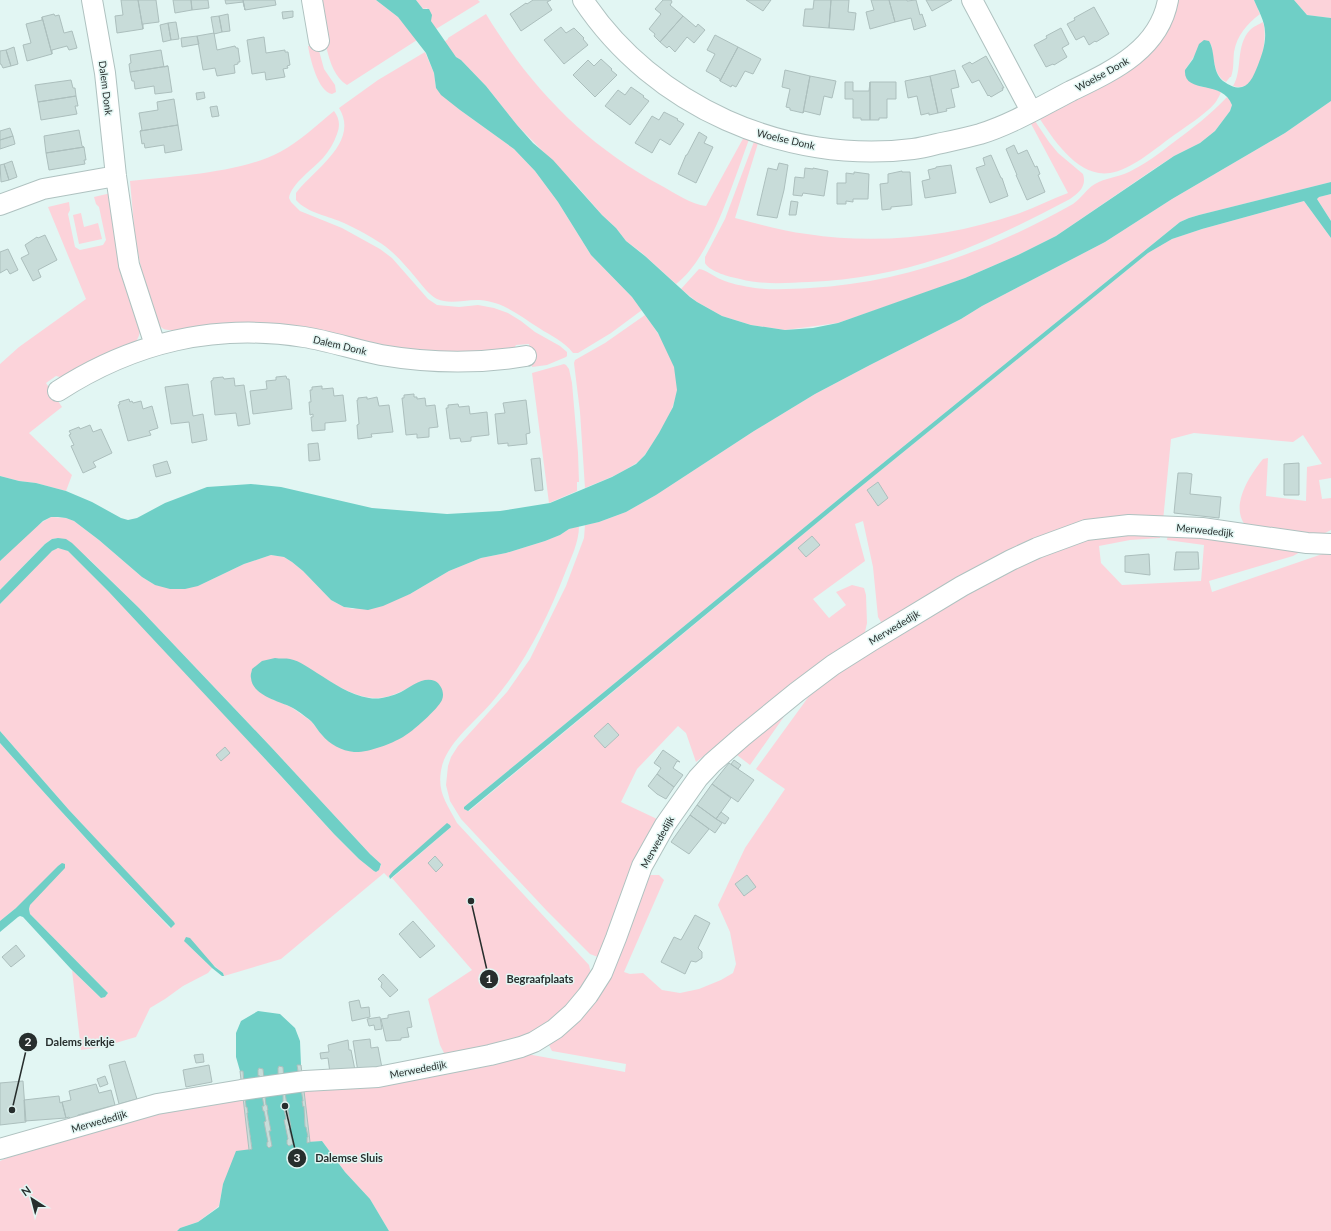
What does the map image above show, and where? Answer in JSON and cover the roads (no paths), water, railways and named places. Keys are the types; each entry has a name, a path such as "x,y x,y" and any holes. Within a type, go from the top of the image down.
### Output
{"street":[{"name":"Dalem Donk","path":"92,0 105,73 116,176 129,265 155,345"},
{"path":"312,0 319,41"},
{"name":"Woelse Donk","path":"582,0 596,20 636,62 688,102 753,132 819,147 853,151 913,149 982,133 1032,111 1087,83 1132,57 1146,44 1158,28 1168,0"},
{"path":"972,0 1032,111"},
{"path":"0,205 43,189 116,176"},
{"name":"Dalem Donk","path":"58,391 88,372 133,352 155,345 194,337 236,333 257,333 305,337 380,355 413,359 459,361 526,356"},
{"name":"Merwededijk","path":"0,1149 157,1104 305,1081 378,1077 490,1055 534,1042 564,1021 580,1004 602,973 642,866 654,842 698,778 712,763 779,707 833,665 871,640 1011,560 1037,548 1086,530 1129,525 1202,528 1307,543 1331,544"}],"water":[{"path":"376,0 416,0 423,9 429,9 432,15 431,21 456,57 461,60 486,86 533,143 553,160 602,215 616,228 626,241 645,256 690,297 722,316 751,325 785,330 813,328 838,323 965,278 1018,255 1056,236 1174,156 1200,143 1215,131 1230,111 1232,105 1227,97 1221,92 1190,82 1186,78 1185,70 1193,59 1199,44 1204,40 1209,41 1211,45 1215,67 1219,77 1223,81 1236,87 1241,87 1249,82 1253,77 1261,57 1265,36 1264,24 1254,0 1294,0 1307,15 1331,18 1331,101 1285,133 1172,199 1105,242 982,306 961,319 815,394 754,431 656,495 626,512 599,522 569,529 560,535 545,541 506,553 481,558 449,571 410,594 383,606 368,610 344,607 331,600 303,571 292,562 284,557 271,555 244,564 198,586 185,589 170,589 155,585 142,577 99,540 74,521 58,517 51,517 43,521 0,561 0,476 66,491 128,520 137,518 165,503 207,487 251,484 281,487 372,508 447,514 500,511 550,503 612,477 636,464 645,455 673,407 677,390 674,367 658,333 632,297 591,255 558,202 535,171 514,149 441,95 436,88 434,73 426,53 398,17"},
{"path":"1331,182 1331,194 1319,197 1317,199 1331,221 1331,238 1304,201 1202,229 1172,239 1148,253 853,493 468,811 464,809 464,807 851,489 1180,222 1199,215"},
{"path":"52,539 66,539 72,543 139,608 381,864 379,870 376,872 374,871 359,859 334,834 109,592 68,551 58,548 52,551 0,604 0,590 45,544"},
{"path":"275,658 297,661 342,688 362,696 373,698 386,697 401,692 422,681 431,680 437,682 441,686 443,697 440,704 430,714 403,737 372,750 354,752 340,749 328,741 311,721 298,711 266,697 252,684 252,669 262,661"},
{"path":"0,731 69,810 174,922 175,924 171,928 84,837 0,743"},
{"path":"447,823 451,827 390,879 389,876 393,871"},
{"path":"62,863 65,864 65,868 30,905 30,914 108,993 105,997 101,998 71,969 23,917 18,917 0,932 0,921 16,908"},
{"path":"186,937 190,938 215,967 223,973 224,976 212,968 184,941"},
{"path":"258,1011 280,1014 295,1028 300,1041 301,1065 297,1065 302,1102 304,1106 305,1126 308,1137 307,1142 322,1141 345,1172 370,1199 389,1231 177,1231 180,1228 198,1222 219,1207 223,1184 236,1151 252,1149 243,1071 240,1071 236,1057 236,1033 241,1021"}],"place":[{"name":"Begraafplaats","path":"471,901"},
{"name":"Dalemse Sluis","path":"285,1106"},
{"name":"Dalems kerkje","path":"12,1110"}]}
